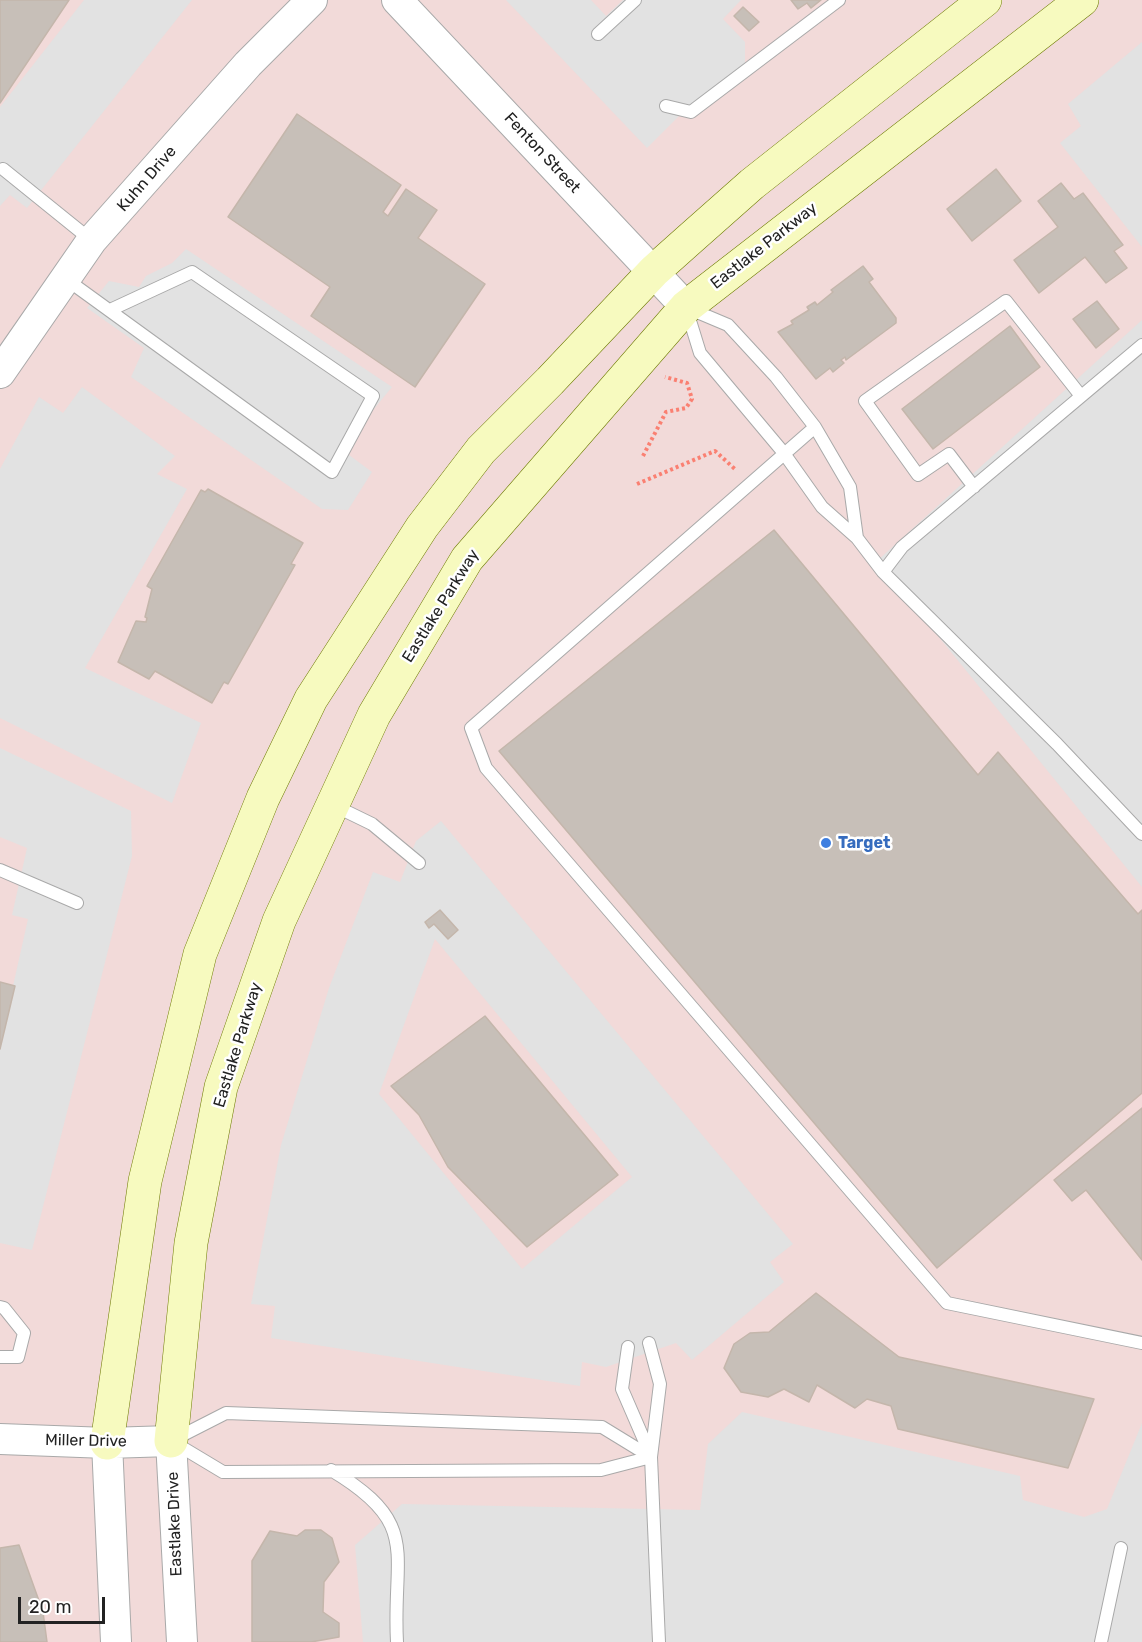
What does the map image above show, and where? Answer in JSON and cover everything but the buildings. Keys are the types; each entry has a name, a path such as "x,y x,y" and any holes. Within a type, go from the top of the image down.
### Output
{"main road":[{"path":"107,1443 145,1181 200,954 263,798 311,699 422,527 481,450 654,271 752,184 985,0"},
{"name":"Eastlake Parkway","path":"171,1441 191,1243 221,1087 279,921 332,804 374,715 467,559 686,307 1082,0"}],"street":[{"name":"Kuhn Drive","path":"0,373 92,240 248,63 312,0"},
{"name":"Fenton Street","path":"397,0 686,307"},
{"name":"Miller Drive","path":"0,1439 107,1443 171,1441"},
{"name":"Eastlake Drive","path":"171,1441 182,1642"},
{"path":"107,1443 116,1642"}],"lane":[{"path":"598,34 635,0"},
{"path":"666,106 691,112 839,0"},
{"path":"3,169 92,240"},
{"path":"65,278 332,472 372,396 192,272 110,310"},
{"path":"974,488 949,454 918,475 866,401 1006,301 1081,396"},
{"path":"686,307 728,325 776,377 815,427 850,487 857,538"},
{"path":"686,307 700,354 783,452 822,507 857,538 883,572 1057,744 1142,834"},
{"path":"883,572 902,547 1142,345"},
{"path":"815,427 783,452 471,728 486,768 947,1303 1142,1344"},
{"path":"332,804 372,824 419,863"},
{"path":"0,870 77,903"},
{"path":"0,1307 4,1308 24,1333 18,1357 0,1357"},
{"path":"649,1343 660,1384 651,1457 659,1642"},
{"path":"628,1347 622,1389 651,1457"},
{"path":"171,1441 226,1413 602,1427 651,1457"},
{"path":"171,1441 223,1472 330,1469 601,1470 651,1457"},
{"path":"330,1469 360,1487 379,1504 393,1525 398,1547 397,1642"},
{"path":"1101,1642 1121,1548"}],"path":[{"path":"643,456 666,412 686,408 692,399 687,383 674,378 658,377"},
{"path":"637,484 715,451 737,471"}],"shaded area":[{"path":"0,0 1142,0 1142,1642 0,1642"},
{"path":"84,0 192,0 27,208 10,195 0,206 0,107"},
{"path":"506,0 591,0 606,16 623,0 741,0 723,19 745,42 745,65 690,105 647,148"},
{"path":"1142,42 1142,247 1060,143 1081,126 1068,104"},
{"path":"186,249 392,387 341,449 372,472 348,510 322,509 131,377 144,348 87,308 109,281 139,287 146,276 172,263"},
{"path":"1142,320 1142,887 877,561"},
{"path":"82,387 175,456 157,474 187,489 85,668 201,723 172,803 0,718 0,469 39,397 63,413"},
{"path":"0,748 131,811 132,856 32,1250 0,1243 0,1044 28,919 12,915 27,848 0,837"},
{"path":"441,821 793,1244 770,1262 784,1282 692,1360 676,1343 606,1367 582,1362 580,1386 271,1338 275,1306 251,1304 281,1145 329,988 373,872 400,882 416,841","holes":["435,939 632,1177 522,1269 379,1094"]},
{"path":"742,1412 1020,1476 1023,1500 1084,1517 1107,1509 1142,1423 1142,1642 363,1642 355,1545 402,1504 700,1510 708,1444"}],"place":[{"name":"Target","path":"826,843"}]}
